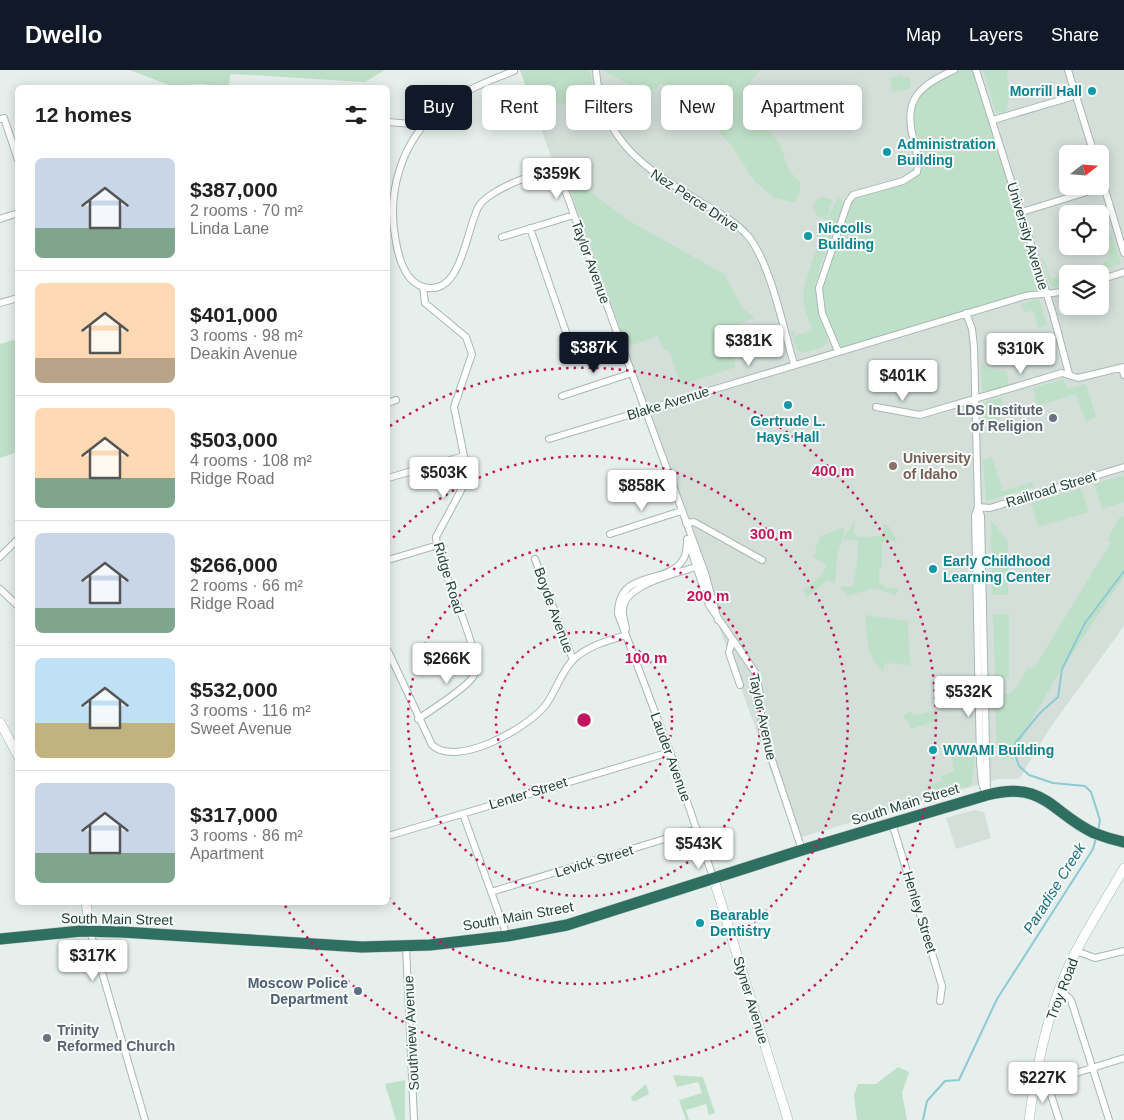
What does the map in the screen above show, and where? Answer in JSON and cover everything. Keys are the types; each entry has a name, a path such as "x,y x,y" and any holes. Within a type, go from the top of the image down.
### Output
{"highway":[{"name":"South Main Street","path":"0,939 90,931 156,933 305,945 406,946 505,931 567,925 714,880 802,850 987,795 1008,791 1035,795 1097,834 1124,842"},
{"path":"1097,834 1124,832"}],"street":[{"name":"Nez Perce Drive","path":"596,70 602,106 615,133 626,147 654,174 729,219 746,234 756,247 771,287 794,364"},
{"path":"838,351 822,313 819,288 848,202 854,195 903,181 916,172 918,156 910,123 913,101 925,85 954,70"},
{"name":"University Avenue","path":"976,70 993,120 1069,374"},
{"path":"1068,70 1091,145"},
{"path":"472,89 514,71"},
{"path":"993,120 1071,97 1074,89"},
{"path":"2,118 15,152"},
{"path":"390,122 405,123"},
{"path":"420,130 404,157 390,205 394,233 402,264 412,281 423,287"},
{"name":"Taylor Avenue","path":"423,287 440,286 455,274 478,206 489,195 535,176 550,175 564,189 698,552 718,620"},
{"path":"1020,210 1025,211 1079,195"},
{"path":"1105,195 1124,253"},
{"path":"0,218 15,214"},
{"path":"502,237 574,215"},
{"path":"530,228 568,338"},
{"path":"1109,277 1124,272"},
{"name":"Ridge Road","path":"418,719 467,684 476,667 475,655 450,588 438,545 438,532 466,481 464,456 454,407 471,361 471,347 466,337 426,303 423,287"},
{"name":"Blake Avenue","path":"548,439 966,313 1025,296 1059,292"},
{"path":"0,303 15,299"},
{"path":"966,313 972,329 974,347 978,507 975,515 980,604 982,784 987,795"},
{"path":"876,407 920,416 1062,373 1078,378 1123,370"},
{"path":"562,396 632,373"},
{"path":"390,402 396,400"},
{"path":"390,477 464,456"},
{"name":"Railroad Street","path":"978,507 990,508 1124,467"},
{"path":"610,534 682,511"},
{"path":"686,522 694,522 762,560"},
{"name":"Taylor Avenue","path":"686,522 687,539 709,605 732,640 742,650 754,672 760,694 762,730 802,850"},
{"name":"Lauder Avenue","path":"687,539 686,553 678,566 638,582 625,590 618,606 618,614 670,752 714,880"},
{"path":"0,557 15,542"},
{"path":"390,559 438,545"},
{"name":"Taylor Avenue","path":"696,567 698,552"},
{"name":"Boyde Avenue","path":"535,559 573,660"},
{"name":"Lauder Avenue","path":"626,635 623,608 626,598 634,590 696,567"},
{"path":"0,590 15,603"},
{"path":"980,604 984,636 982,687"},
{"path":"390,656 418,719 432,745 445,753 465,751 490,742 518,728 537,715 556,690 573,660 597,644 626,635"},
{"path":"732,640 729,653 740,685"},
{"path":"0,722 15,750"},
{"name":"Lenter Street","path":"390,835 540,789 670,752"},
{"path":"463,814 505,931"},
{"name":"Henley Street","path":"892,823 942,986 940,1001"},
{"name":"Levick Street","path":"492,892 697,829"},
{"name":"Troy Road","path":"1029,1120 1034,1080 1045,1034 1060,990 1076,951 1124,868"},
{"name":"Styner Avenue","path":"714,880 788,1120"},
{"path":"86,905 90,931 145,1120"},
{"name":"Southview Avenue","path":"406,946 414,1120"},
{"path":"1076,951 1095,958 1124,951"},
{"path":"1060,990 1071,1000 1109,1120"},
{"path":"1034,1080 1047,1082 1124,1058"},
{"path":"1047,1082 1059,1120"}],"shaded area":[{"name":"University of Idaho","path":"520,70 1124,70 1124,626 1050,728 1019,779 998,779 795,839 541,130 556,130 556,85 525,85"},
{"path":"974,810 984,812 991,838 956,849 946,818"}],"green space":[{"path":"130,70 385,70 365,82 231,74 228,85 168,85"},
{"path":"520,70 590,70 593,85 566,85 566,104 556,102 556,85 525,85"},
{"path":"603,70 760,70 748,85 743,85 743,130 769,130 781,146 788,169 800,182 800,192 795,203 775,198 755,182 732,146 717,130 733,130 733,85 661,84 651,91 651,85 629,85"},
{"path":"954,70 976,70 1046,294 1039,293 838,351 819,295 853,195 911,178 919,163 910,123 917,94"},
{"path":"983,70 1008,70 1007,79 1011,88 1006,112 999,114 995,110"},
{"path":"902,75 903,78 909,77 911,84 909,89 892,92 890,78"},
{"path":"565,174 628,220 724,274 743,308 755,318 724,329 736,367 681,385 669,351 662,348 658,336 627,347"},
{"path":"823,197 833,200 826,220 817,216 812,207 819,198"},
{"path":"839,197 844,204 826,250 816,285 818,308 828,335 828,341 824,347 801,353 797,350 791,332 793,331 795,336 812,330 804,305 804,289 824,228"},
{"path":"1112,234 1121,264 1109,268 1109,265 1104,265 1103,263 1109,255 1109,235"},
{"path":"1044,259 1051,279 1059,277 1059,286 1051,288 1042,260"},
{"path":"1039,299 1047,325 1038,328 1033,310 1024,313 1021,304"},
{"path":"15,340 15,453 0,458 0,344"},
{"path":"981,360 988,369 1006,371 1009,385 986,392 982,390"},
{"path":"1063,379 1068,389 1086,384 1096,417 1086,422 1076,394 1037,406 1033,388"},
{"path":"1002,397 1003,414 989,436 985,417 982,418 982,408 986,402"},
{"path":"992,457 1003,491 1032,482 1034,487 986,501 983,460"},
{"path":"1124,475 1124,502 1102,509 1094,484"},
{"path":"1081,488 1089,512 1038,527 1031,503"},
{"path":"1124,516 1124,576 1055,680 1028,726 1013,760 1007,757 997,758 995,694 1009,694 1016,688 1028,668 1034,668 1111,542 1107,540 1118,519"},
{"path":"991,520 1008,541 1008,595 992,595"},
{"path":"855,521 854,534 859,537 883,536 883,525 888,525 898,541 884,541 882,545 882,568 879,570 879,583 887,588 899,589 895,595 874,588 848,596 839,587 853,586 858,557 857,540 842,539"},
{"path":"845,527 837,558 835,584 828,580 807,597 803,591 823,574 826,565 813,557 820,536"},
{"path":"993,614 1009,614 1009,678 995,678"},
{"path":"865,615 908,621 910,665 885,663 883,672 877,665 868,646"},
{"path":"935,710 939,720 911,729 907,719 903,720 905,714 911,711 913,716"},
{"path":"959,742 963,749 975,753 972,783 969,787 954,787 927,796 925,787 942,781 941,776 954,771 951,751"},
{"path":"898,1067 909,1072 902,1093 907,1120 857,1120 854,1095 858,1084 876,1084"},
{"path":"673,1075 703,1077 715,1113 709,1115 706,1104 686,1110 689,1120 686,1120 679,1100 702,1093 698,1082 677,1087"},
{"path":"405,1080 405,1120 396,1120 385,1084"},
{"path":"646,1084 649,1094 633,1102 631,1097"}],"waterway":[{"name":"Paradise Creek","path":"1098,831 1100,820 1091,792 1085,786 1053,783 1029,775 1019,766 1014,749 1016,742 1040,713 1058,697 1062,669 1085,623 1124,571"},
{"name":"Paradise Creek","path":"923,1120 927,1101 945,1081 959,1080 997,999 1093,849 1096,838"}],"place":[{"name":"Morrill Hall","path":"1092,91"},
{"name":"Administration Building","path":"887,152"},
{"name":"Niccolls Building","path":"808,236"},
{"name":"Gertrude L. Hays Hall","path":"788,405"},
{"name":"LDS Institute of Religion","path":"1053,418"},
{"name":"University of Idaho","path":"893,466"},
{"name":"Early Childhood Learning Center","path":"933,569"},
{"name":"WWAMI Building","path":"933,750"},
{"name":"Bearable Dentistry","path":"700,923"},
{"name":"Moscow Police Department","path":"358,991"},
{"name":"Trinity Reformed Church","path":"47,1038"}]}
